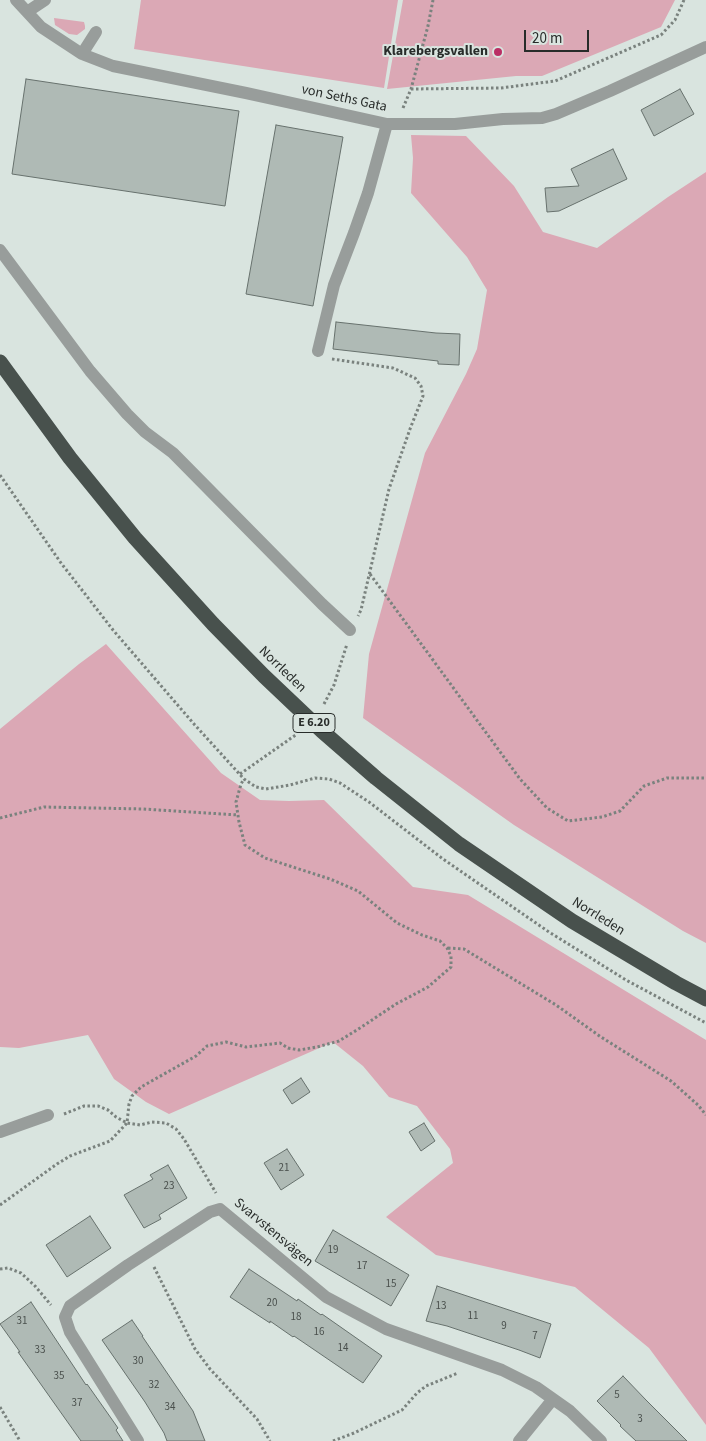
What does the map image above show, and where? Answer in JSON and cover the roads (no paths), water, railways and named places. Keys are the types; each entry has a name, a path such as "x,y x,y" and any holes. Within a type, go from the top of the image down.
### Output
{"highway":[{"name":"Norrleden","path":"0,362 70,458 135,538 213,624 322,731 376,778 460,844 572,921 706,999"}],"street":[{"name":"von Seths Gata","path":"16,0 41,27 82,54 113,66 392,124 455,124 503,119 542,118 610,91 706,47"},
{"path":"27,12 45,0"},
{"path":"82,54 96,32"},
{"path":"318,351 334,285 392,124"},
{"path":"0,250 90,371 127,414 145,432 172,453 350,630"},
{"path":"0,1132 48,1115"},
{"name":"Svarvstensvägen","path":"138,1441 70,1332 65,1317 66,1314 70,1306 147,1252 210,1212 220,1209 326,1297 386,1329 502,1370 536,1387 570,1411 602,1441"},
{"path":"519,1441 553,1399"}],"place":[{"name":"Klarebergsvallen","path":"498,52"}]}
